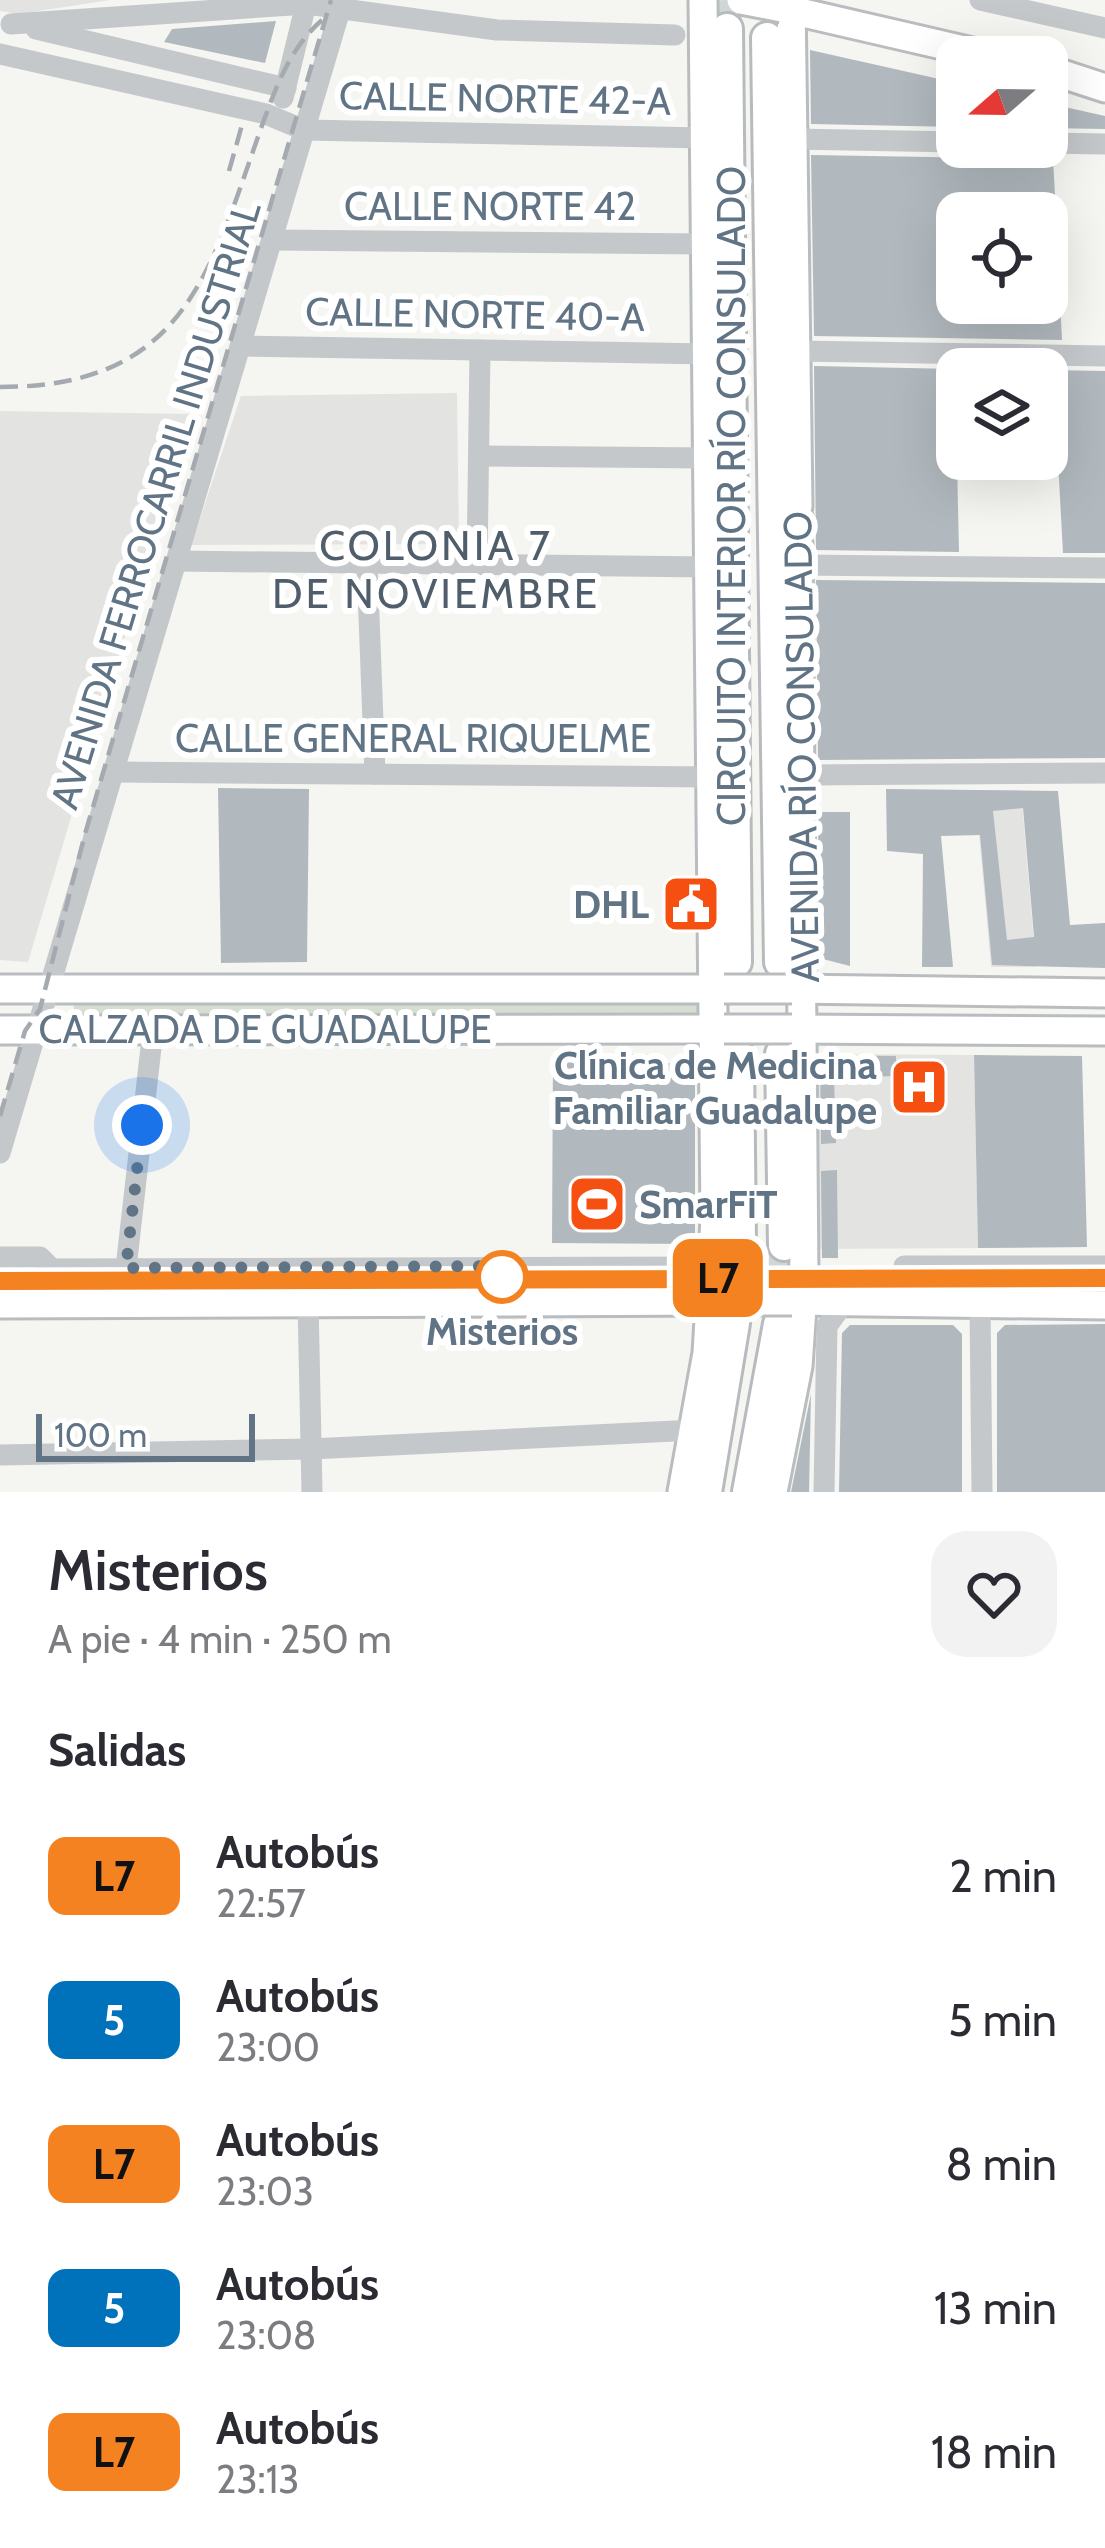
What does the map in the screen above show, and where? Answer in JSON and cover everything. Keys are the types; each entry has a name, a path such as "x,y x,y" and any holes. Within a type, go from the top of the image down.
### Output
{"highway":[{"name":"CIRCUITO INTERIOR RÍO CONSULADO","path":"725,980 729,604 720,460 727,29"},
{"name":"CIRCUITO INTERIOR RÍO CONSULADO","path":"767,38 770,437 792,980"},
{"path":"770,437 798,522 775,607"},
{"path":"720,460 710,522 729,604"},
{"path":"784,1245 792,1037"},
{"path":"726,1038 740,1245"},
{"path":"706,1492 722,1308"},
{"path":"748,1492 791,1309"}],"main road":[{"path":"703,0 708,354 720,460"},
{"path":"741,0 788,6 936,43"},
{"name":"AVENIDA RÍO CONSULADO","path":"773,1492 798,1366 791,1309 792,980 801,775 788,6"},
{"path":"1068,74 1105,83"},
{"path":"682,1492 722,1308 713,1267 726,1038 713,777 710,522"},
{"name":"CALZADA DE GUADALUPE","path":"0,989 792,980 1105,993"},
{"name":"CALZADA DE GUADALUPE","path":"0,1030 726,1038 1105,1031"},
{"path":"0,1304 308,1301 791,1309 843,1304 1105,1305"}],"street":[{"path":"980,0 1105,28"},
{"path":"276,118 307,2"},
{"path":"6,22 307,2 342,3 497,30 675,35"},
{"name":"AVENIDA FERROCARRIL INDUSTRIAL","path":"0,1153 342,3"},
{"path":"6,22 286,88"},
{"path":"0,54 276,118 304,130"},
{"name":"CALLE NORTE 42-A","path":"304,130 705,138"},
{"path":"793,140 936,142"},
{"path":"1068,143 1105,144"},
{"name":"CALLE NORTE 42","path":"273,240 706,244"},
{"name":"CALLE NORTE 40-A","path":"242,346 708,354"},
{"path":"477,565 480,350"},
{"path":"796,351 1105,356"},
{"path":"478,456 720,460"},
{"path":"177,561 710,567"},
{"path":"367,564 375,774"},
{"path":"799,566 1105,568"},
{"name":"CALLE GENERAL RIQUELME","path":"113,772 713,777"},
{"path":"801,775 1105,773"},
{"path":"126,1268 153,1030"},
{"path":"0,1257 40,1257 52,1269 713,1267"},
{"path":"904,1266 1105,1267"},
{"path":"308,1301 312,1492"},
{"path":"824,1492 827,1326 843,1304"},
{"path":"980,1304 982,1492"},
{"path":"0,1455 311,1448 695,1430"}],"shaded area":[{"path":"0,0 111,0 18,14 0,11"},
{"path":"457,393 459,544 191,545 241,396"},
{"path":"0,411 191,414 28,962 0,960"},
{"path":"975,790 1021,790 1036,967 991,967"},
{"path":"75,1000 706,1001 705,1018 72,1018"},
{"path":"812,1054 974,1055 978,1248 813,1249"}],"building":[{"path":"276,21 265,63 164,42 172,29"},
{"path":"810,50 936,78 936,127 811,124"},
{"path":"1068,108 1105,116 1105,129 1068,128"},
{"path":"811,155 936,157 936,168 1054,168 1055,192 936,192 936,324 1061,324 1062,340 814,336"},
{"path":"814,366 936,369 936,480 957,480 959,552 816,550"},
{"path":"1068,370 1105,371 1105,553 1063,553 1059,480 1068,480"},
{"path":"816,580 1105,583 1105,758 818,760"},
{"path":"218,788 309,789 307,962 221,963"},
{"path":"886,789 1058,791 1070,925 1105,923 1105,968 992,965 980,835 941,836 953,967 922,967 923,854 887,851","holes":["1023,808 1034,937 1007,940 993,811"]},
{"path":"818,812 850,812 850,966 819,958"},
{"path":"553,1054 661,1054 661,1063 695,1064 695,1244 552,1243"},
{"path":"820,1055 896,1056 896,1076 834,1078 836,1143 821,1144"},
{"path":"974,1055 1082,1056 1087,1247 978,1248"},
{"path":"837,1170 838,1258 822,1258 821,1171"},
{"path":"1105,1324 1105,1492 997,1492 997,1333 1005,1325"},
{"path":"850,1325 953,1325 962,1334 962,1492 839,1492 842,1333"},
{"path":"811,1394 809,1492 791,1492"}],"tunnel":[{"path":"726,0 727,29"},
{"path":"734,1323 740,1245"},
{"path":"779,1324 784,1245"}],"railway":[{"path":"0,1116 25,1031 40,1009 85,834 331,0"},
{"path":"0,387 61,382 110,368 149,344 179,314 223,233 284,71 322,20"},
{"path":"229,171 242,125"}],"bus line":[{"name":"L7","path":"0,1281 1105,1278"}],"place":[{"name":"DHL","path":"691,904"},
{"name":"Clínica de Medicina Familiar Guadalupe","path":"919,1087"},
{"name":"SmarFiT","path":"597,1204"},
{"name":"Misterios","path":"502,1277"}],"district":[{"name":"COLONIA 7 DE NOVIEMBRE","path":"436,569"}],"route":[{"path":"142,1125 126,1268 509,1266 502,1277"}]}
